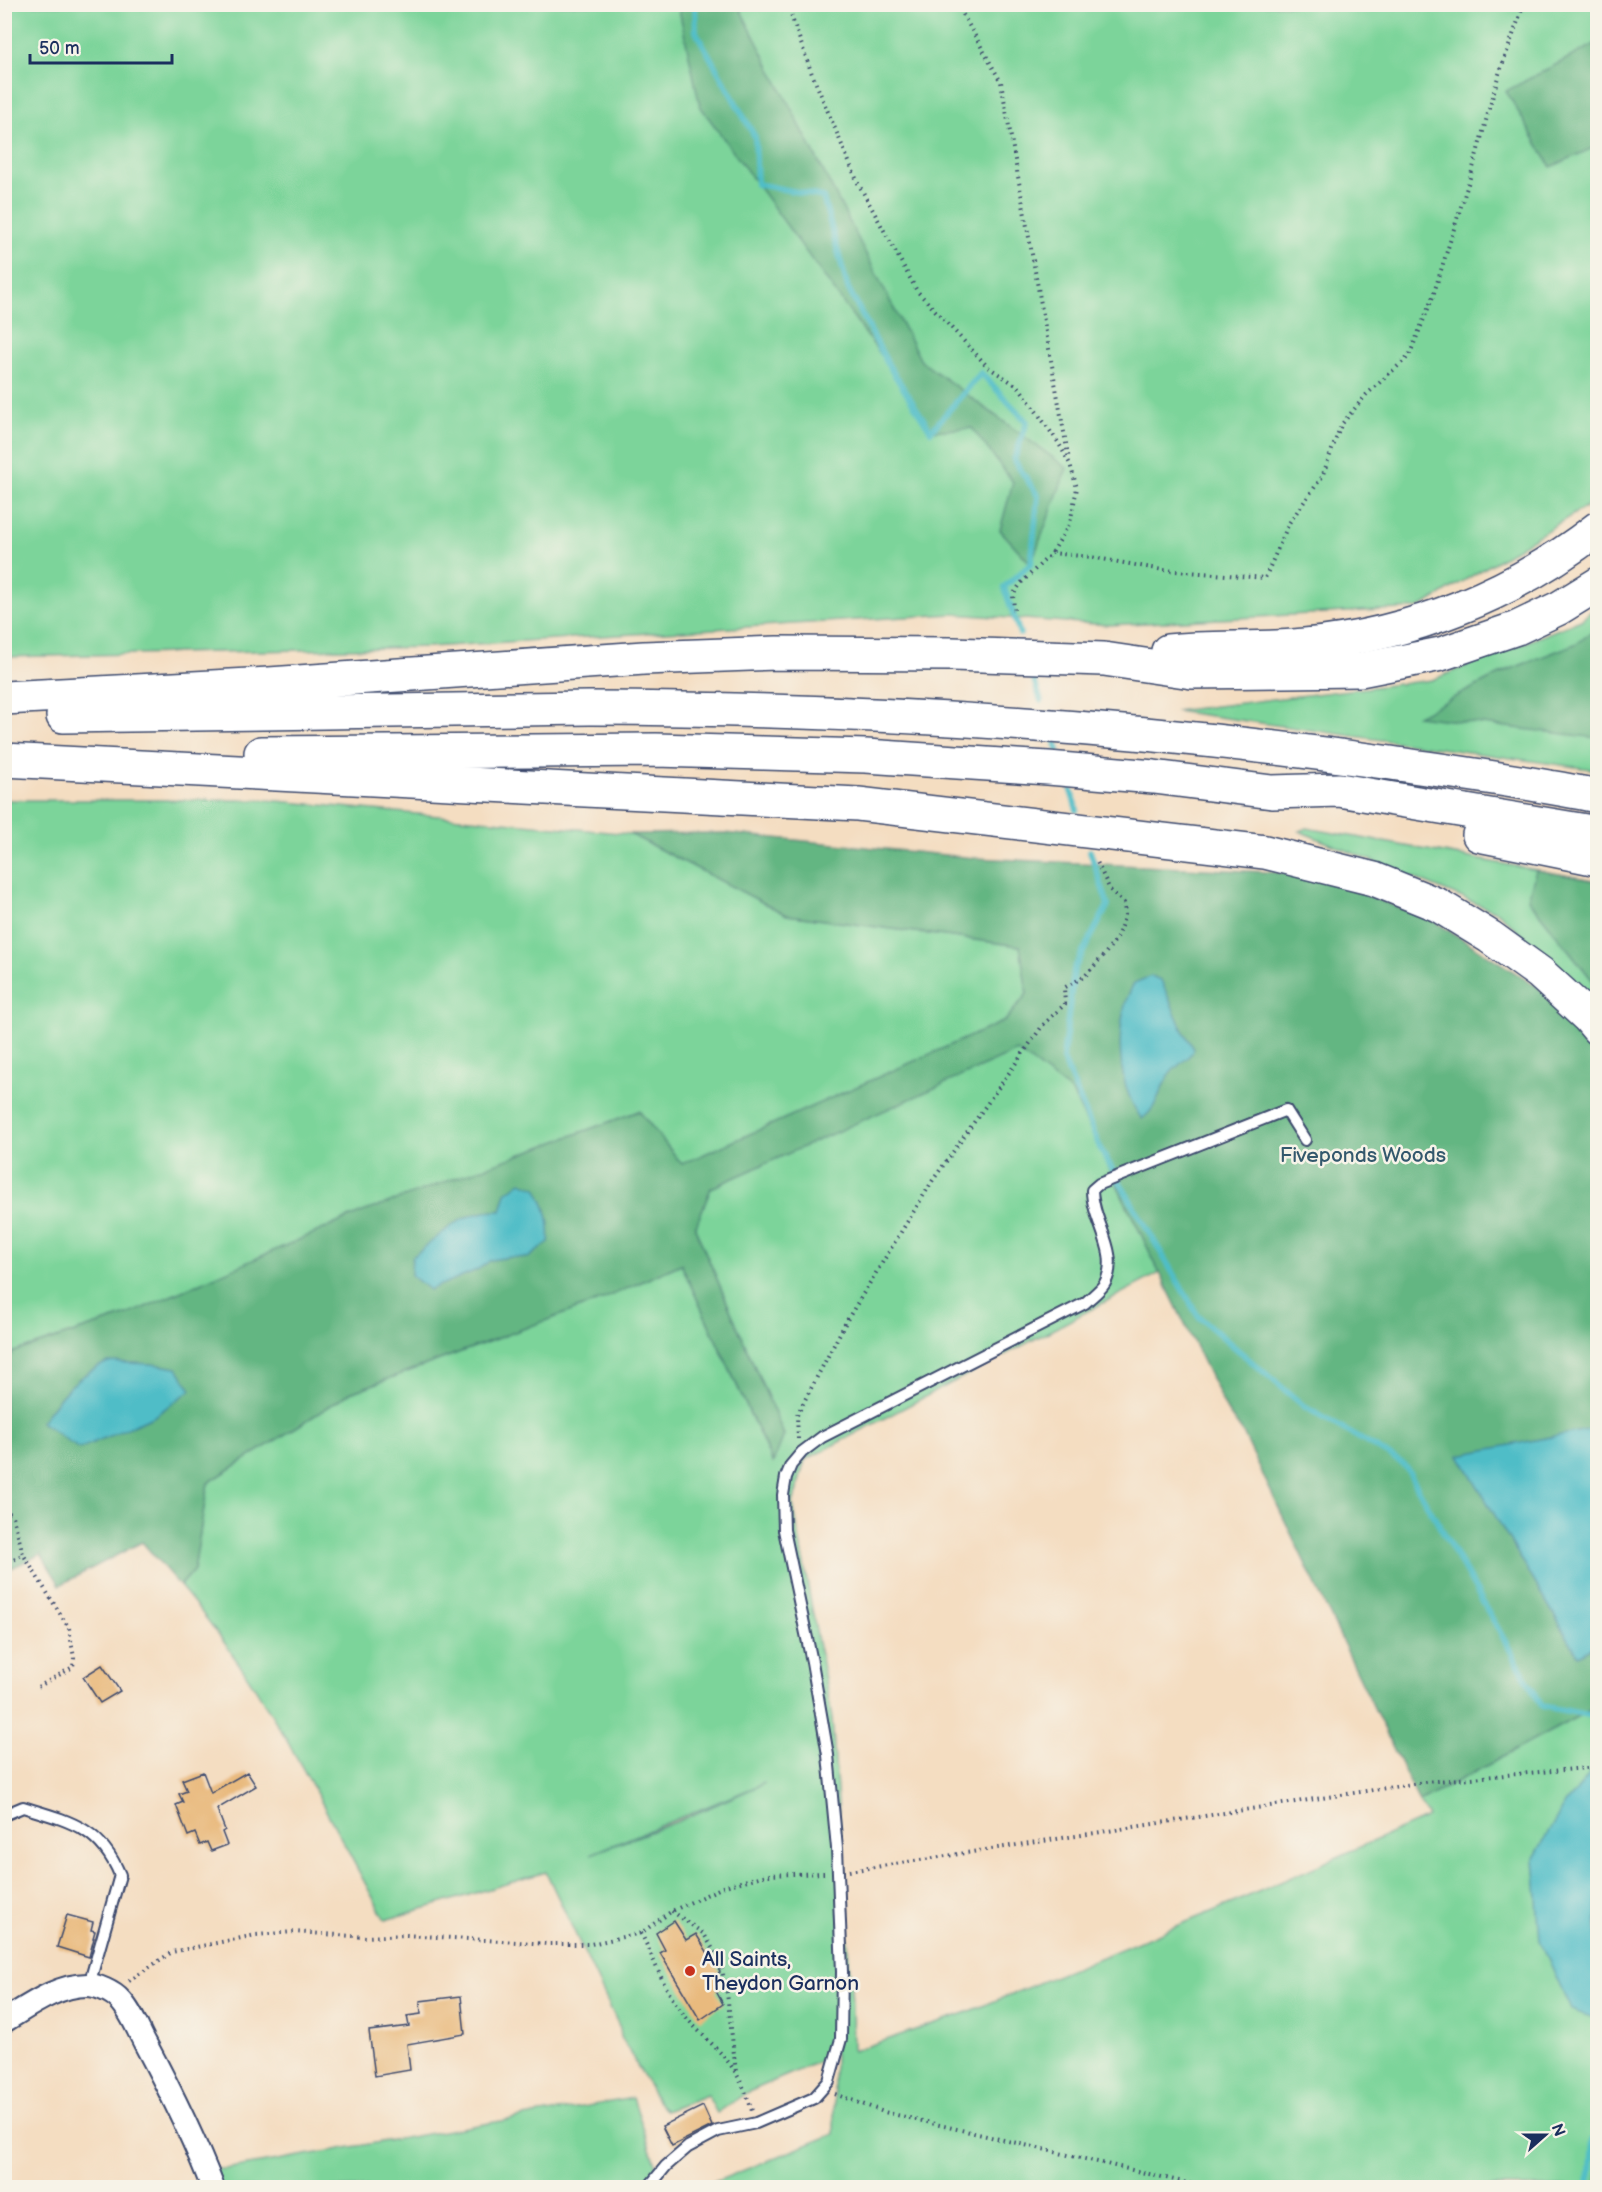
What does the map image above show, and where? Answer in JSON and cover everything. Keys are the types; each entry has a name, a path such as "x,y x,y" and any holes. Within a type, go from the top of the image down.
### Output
{"highway":[{"path":"1104,659 1182,650 1305,645 1356,638 1401,627 1451,611 1505,588 1559,556 1598,528"},
{"path":"4,698 269,684 708,654 853,652 1104,659 1192,672 1360,670 1441,654 1517,628 1558,608 1598,584"},
{"path":"4,717 566,708 670,708 913,716 1151,733 1308,751 1598,796"},
{"path":"4,758 537,750 866,756 1154,777 1272,792 1339,790 1598,833"},
{"path":"4,758 858,804 1266,852 1374,879 1438,905 1540,973 1598,1029"},
{"path":"1272,792 1329,813 1408,821 1598,859"}],"street":[{"path":"4,2021 45,1997 65,1989 89,1985 119,1999 166,2082 213,2187"}],"lane":[{"path":"648,2187 666,2166 688,2147 718,2131 756,2123 814,2098 829,2081 841,2039 842,1972 837,1848 828,1755 812,1662 784,1530 783,1495 786,1477 802,1452 822,1437 1084,1303 1105,1284 1112,1263 1092,1201 1092,1190 1099,1184 1286,1110 1305,1140"},
{"path":"4,1815 23,1807 69,1821 96,1838 113,1859 120,1875 89,1985"}],"path":[{"path":"787,4 812,74 858,183 917,291 988,367 1019,387 1058,442 1070,464"},
{"path":"957,4 1001,82 1070,464 1077,488 1070,523 1056,549 1022,583 1013,596 1014,610"},
{"path":"1052,553 1091,557 1163,570 1265,578 1289,523 1322,477 1341,425 1366,395 1409,356 1432,299 1473,168 1498,77 1524,4"},
{"path":"802,1452 796,1435 797,1415 847,1320 933,1180 1043,1025 1065,1004 1064,988 1085,976 1116,938 1125,915 1124,903 1110,890 1097,862"},
{"path":"4,1509 13,1516 23,1554 69,1628 74,1658 73,1667 36,1688"},
{"path":"4,1566 23,1554"},
{"path":"672,1911 704,1934 720,1961 727,1993 736,2073"},
{"path":"641,1933 678,2008 726,2059 736,2073 748,2096 756,2123"},
{"path":"822,2089 884,2112 1209,2187"}],"green space":[{"path":"4,5 1597,5 1597,500 1419,608 1109,625 953,614 429,647 5,657"},
{"path":"678,5 738,5 921,361 1067,468 1031,564 1000,530 1013,482 972,428 931,431 889,366 700,106"},
{"path":"1597,43 1597,146 1551,167 1506,91"},
{"path":"1597,606 1597,770 1175,711 1432,680 1581,620"},
{"path":"1597,629 1597,738 1417,716 1508,670 1575,644"},
{"path":"5,800 267,800 630,834 787,915 1021,946 1027,994 1005,1021 682,1165 639,1111 127,1315 14,1352 5,1364"},
{"path":"1307,828 1597,881 1597,1007 1499,913 1299,831"},
{"name":"Fiveponds Woods","path":"724,833 975,858 1311,874 1434,921 1538,987 1597,1046 1597,1706 1419,1802 1243,1433 1227,1411 1072,1092 1017,1051 711,1188 695,1228 784,1435 773,1463 681,1264 601,1300 350,1393 208,1483 194,1570 180,1586 142,1542 60,1585 41,1554 5,1571 4,1364 14,1352 127,1315 360,1213 639,1111 682,1164 1005,1021 1027,994 1020,946 787,915 630,834"},
{"path":"1536,870 1597,881 1597,986 1528,899"},
{"path":"1017,1051 1072,1092 1160,1273 805,1460 793,1504 832,1718 852,2003 853,2051 968,2012 1235,1902 1428,1817 1419,1802 1597,1706 1597,2187 702,2187 834,2134 834,2031 831,2051 820,2061 746,2093 717,2113 707,2095 666,2111 658,2102 621,2037 620,2028 546,1872 385,1920 266,1705 211,1624 180,1586 194,1570 208,1483 350,1393 601,1300 681,1264 772,1462 784,1435 695,1228 711,1188","holes":["765,1783 676,1822 591,1854"]},
{"path":"633,2098 663,2187 209,2188 201,2169 225,2169"}],"water":[{"path":"1151,976 1161,980 1182,1029 1194,1049 1189,1057 1170,1074 1152,1109 1142,1119 1128,1094 1120,1049 1122,1019 1134,983"},
{"path":"521,1182 536,1188 543,1201 548,1220 549,1242 528,1258 511,1257 491,1260 477,1270 429,1290 411,1275 412,1257 463,1219 474,1214 501,1211 506,1193"},
{"path":"108,1362 152,1364 177,1368 191,1390 153,1417 79,1449 41,1422 70,1387 87,1373"},
{"path":"1597,1428 1597,1645 1578,1655 1459,1455"},
{"path":"1597,1767 1597,2019 1571,2010 1540,1940 1534,1858 1565,1803"}],"building":[{"path":"102,1665 120,1691 100,1703 83,1677"},
{"path":"203,1772 211,1793 247,1772 256,1786 217,1809 225,1830 222,1832 227,1845 211,1851 207,1842 200,1845 195,1833 188,1836 176,1805 183,1802 179,1794 187,1791 182,1780"},
{"path":"67,1915 93,1922 91,1930 95,1931 89,1957 57,1947"},
{"name":"All Saints, Theydon Garnon","path":"674,1921 686,1940 696,1934 720,1972 716,1975 723,1987 716,1991 723,2004 700,2020 660,1953 665,1950 656,1933"},
{"path":"461,1996 465,2034 407,2044 410,2070 375,2076 369,2031 409,2026 407,2016 421,2014 420,2001"},
{"path":"703,2106 712,2126 672,2146 662,2126"}],"waterway":[{"path":"695,4 696,32 755,137 757,184 823,197 848,288 889,366 931,431 981,373 1027,422 1014,460 1038,496 1031,564 1004,587 1020,634"},
{"path":"1032,674 1041,701"},
{"path":"1055,741 1058,750"},
{"path":"1071,791 1077,810"},
{"path":"1090,851 1108,905 1074,969 1063,1059 1101,1150 1198,1316 1305,1407 1404,1464 1542,1706 1598,1717"},
{"path":"1589,2188 1592,2141 1598,2133"}],"place":[{"name":"All Saints, Theydon Garnon","path":"690,1971"}]}
